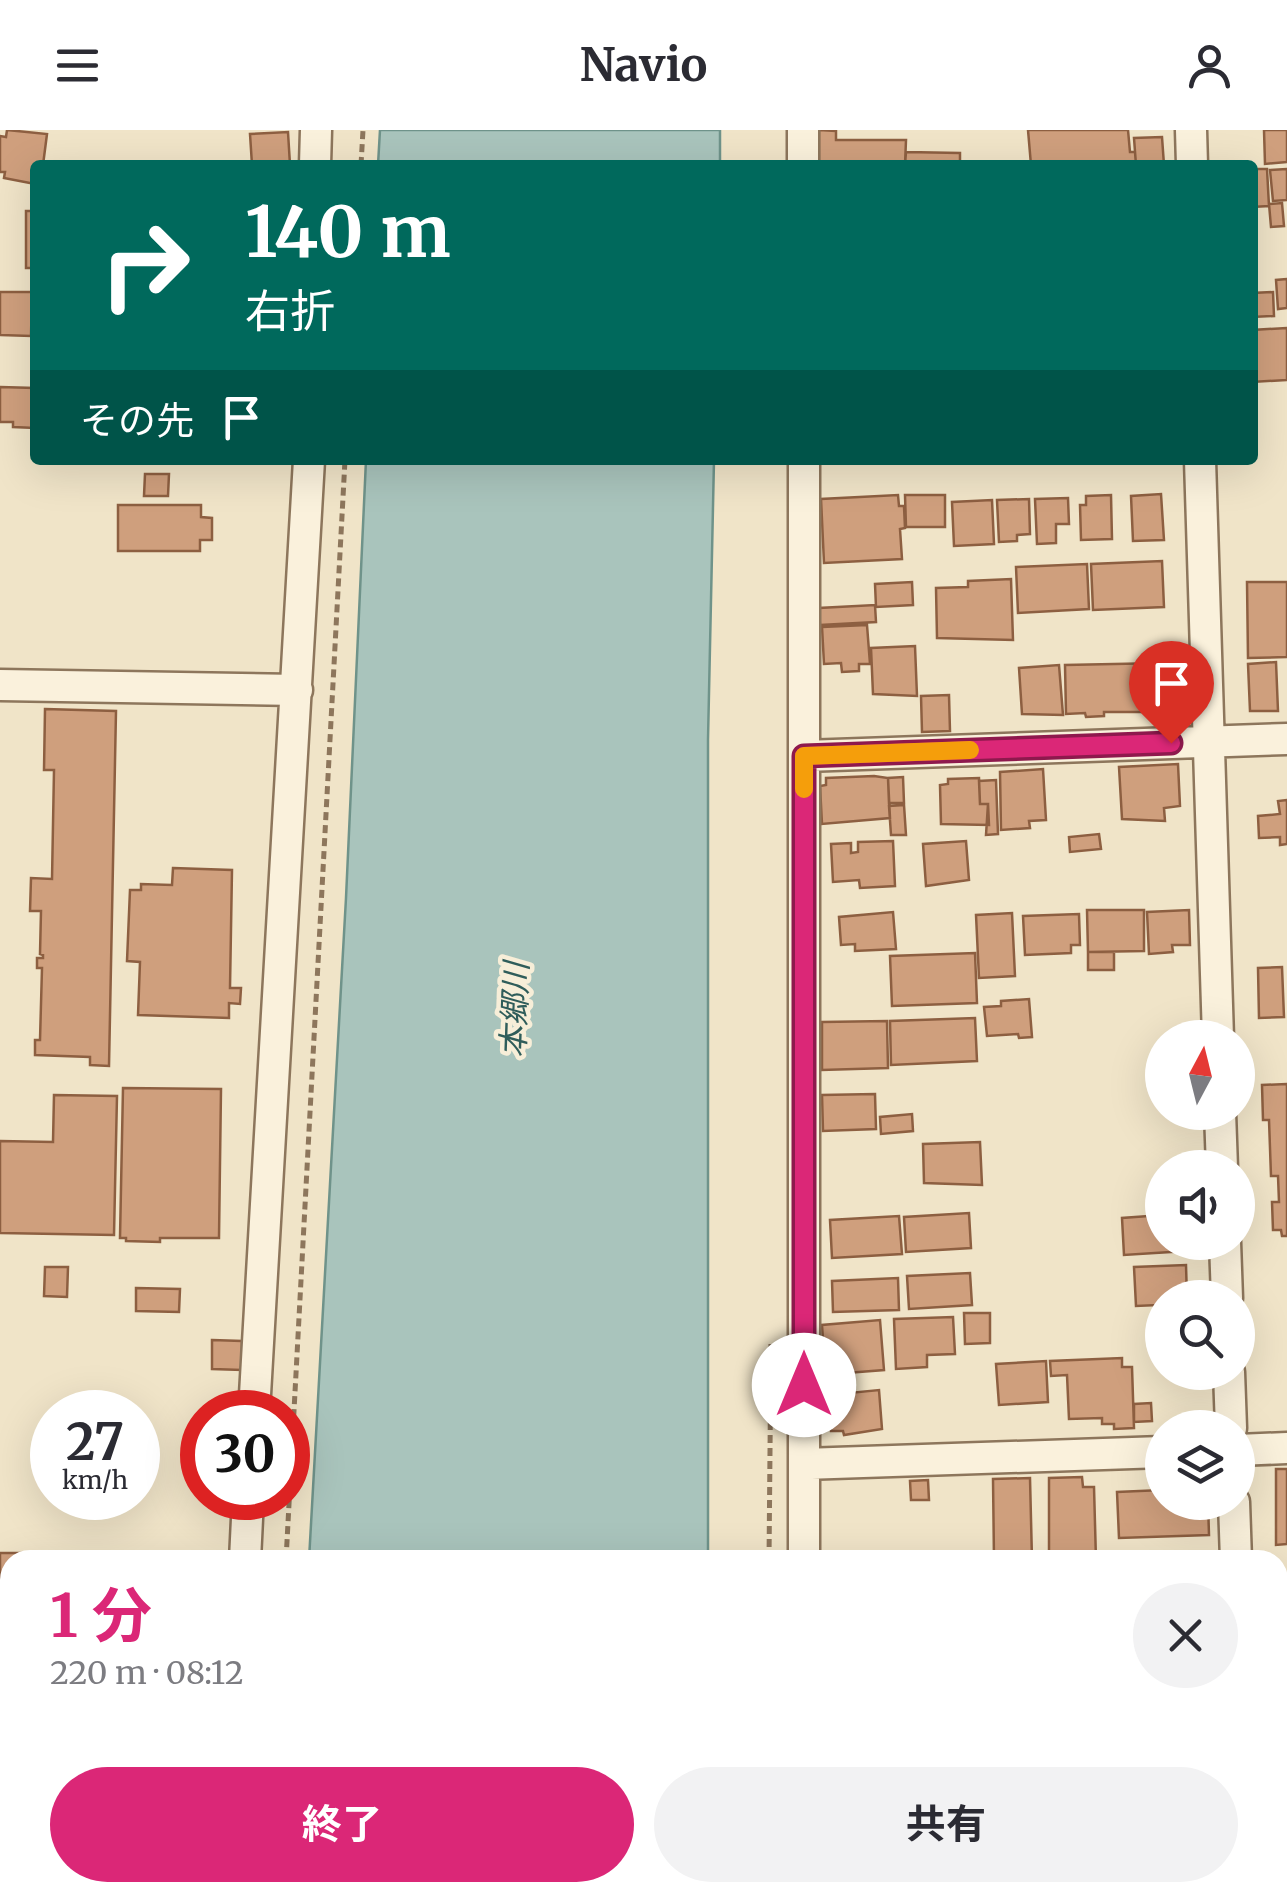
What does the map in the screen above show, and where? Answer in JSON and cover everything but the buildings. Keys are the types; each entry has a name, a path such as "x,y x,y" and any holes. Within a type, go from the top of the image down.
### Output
{"street":[{"path":"315,160 316,130"},
{"path":"803,130 803,160"},
{"path":"1191,130 1192,160"},
{"path":"255,1390 309,465"},
{"path":"804,465 804,1550"},
{"path":"1200,465 1217,1020"},
{"path":"0,685 296,690"},
{"path":"804,756 1287,739"},
{"path":"1255,1449 1287,1448"},
{"path":"804,1464 1145,1453"},
{"path":"245,1550 247,1520"},
{"path":"1235,1520 1236,1550"}],"path":[{"path":"361,160 363,130"},
{"path":"287,1550 345,465"}],"water":[{"path":"380,130 720,130 720,160 378,160"},
{"name":"本郷川","path":"366,465 714,465 708,740 708,1550 310,1550"}],"slow traffic":[{"path":"804,789 804,756 970,750"}],"route":[{"path":"804,1385 804,756 1171,743"}]}
